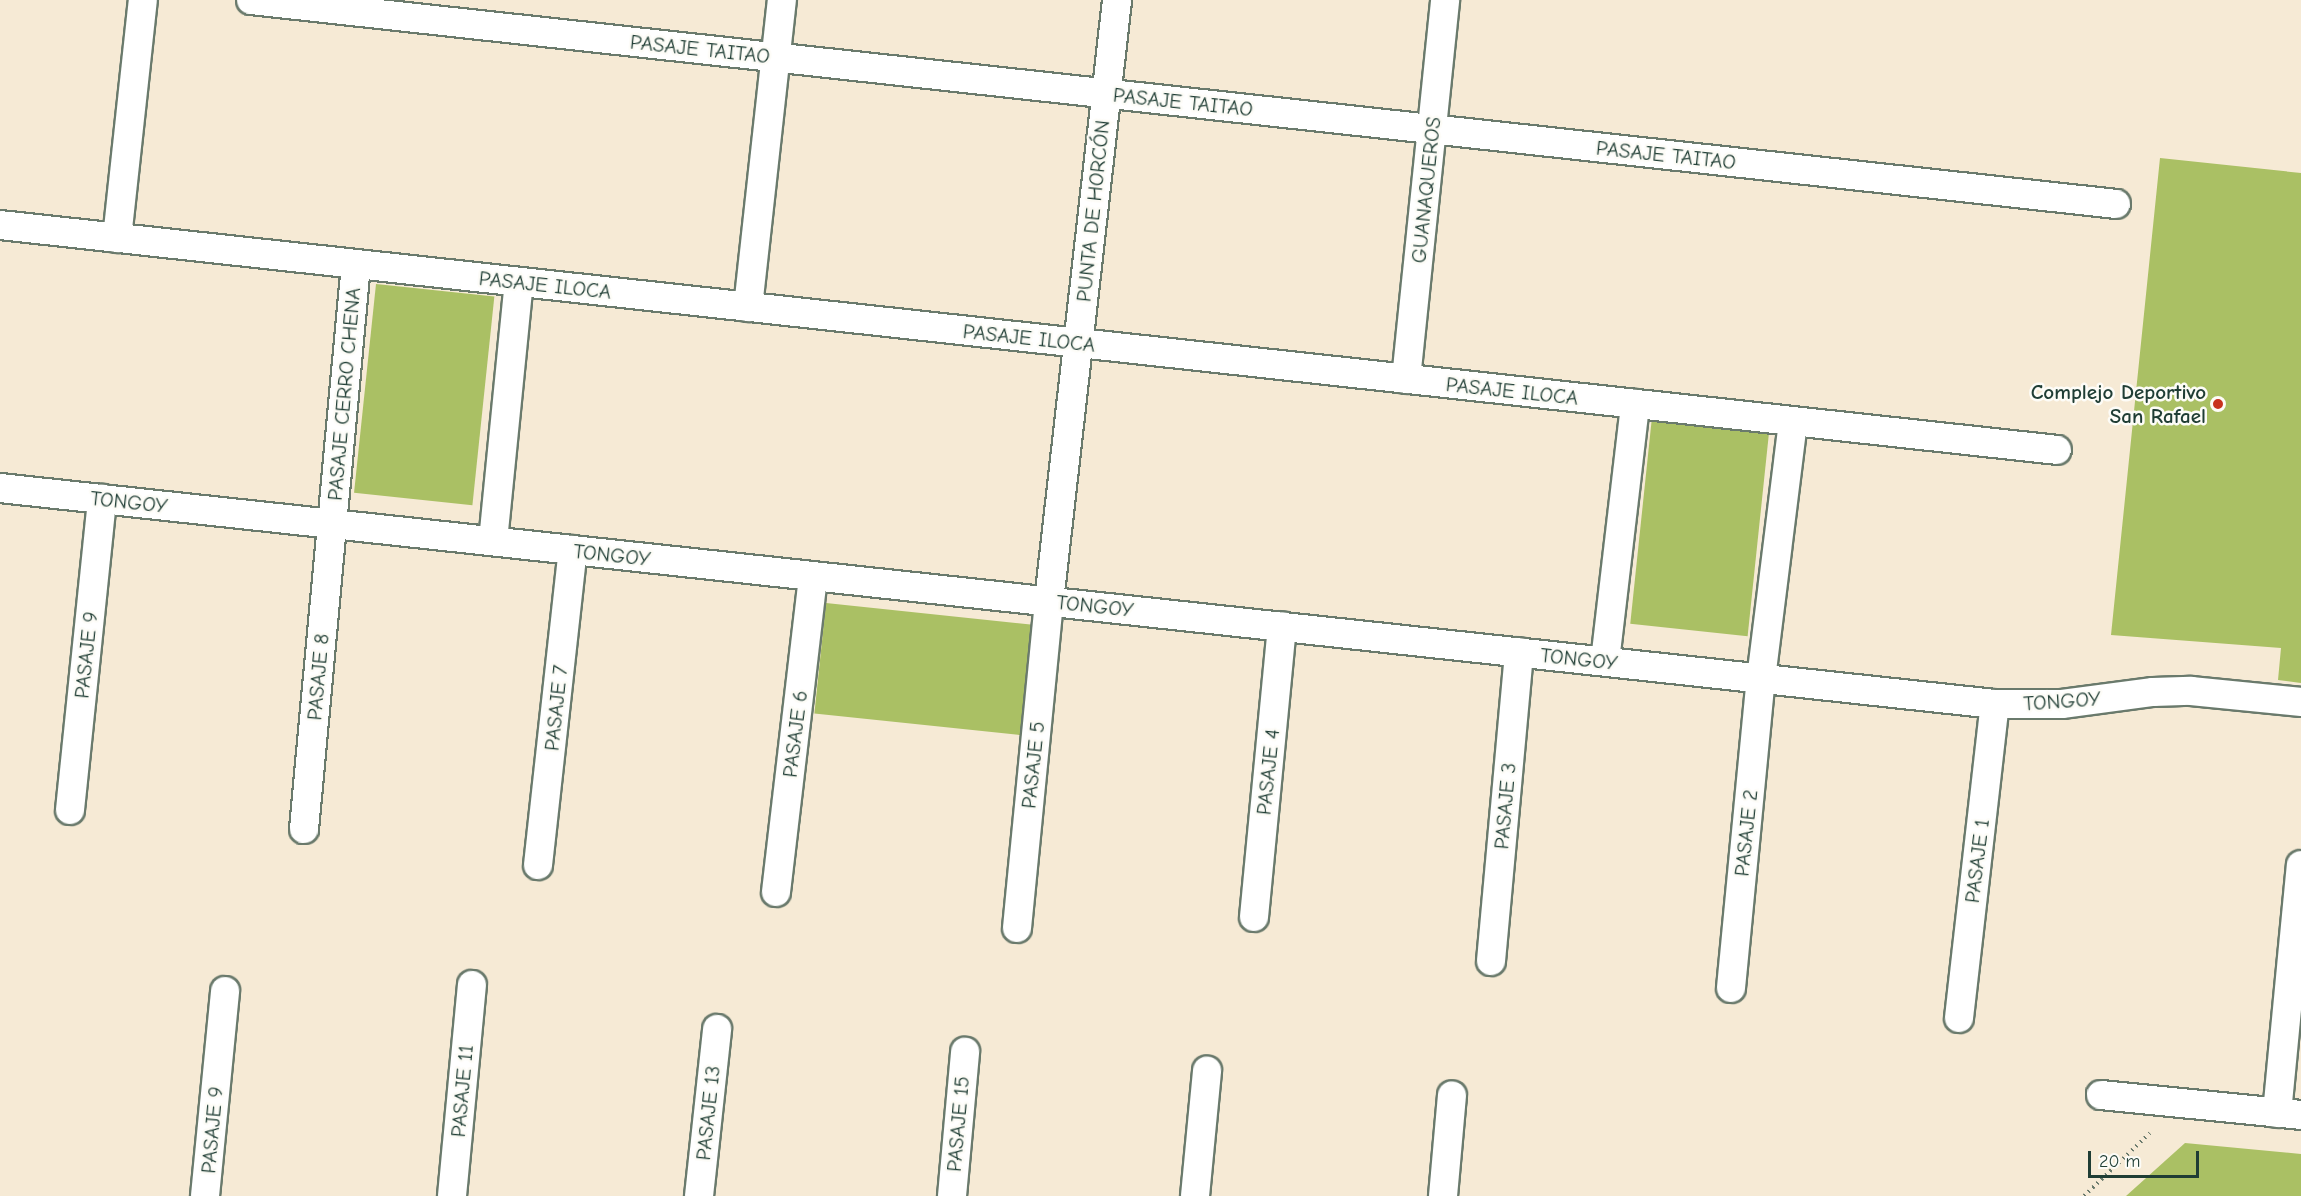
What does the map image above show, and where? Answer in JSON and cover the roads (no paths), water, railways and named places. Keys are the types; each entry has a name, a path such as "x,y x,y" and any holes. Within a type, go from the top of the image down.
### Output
{"street":[{"path":"117,238 143,0"},
{"name":"PASAJE TAITAO","path":"251,0 2116,204"},
{"path":"748,307 782,0"},
{"name":"PUNTA DE HORCÓN","path":"1049,601 1117,0"},
{"name":"GUANAQUEROS","path":"1406,379 1445,0"},
{"name":"PASAJE ILOCA","path":"0,225 2057,450"},
{"name":"PASAJE CERRO CHENA","path":"332,524 356,264"},
{"path":"493,541 519,282"},
{"path":"1605,661 1635,404"},
{"name":"PASAJE 2","path":"1731,988 1761,679 1793,422"},
{"name":"TONGOY","path":"0,488 1995,704 2052,704 2153,692 2191,692 2301,702"},
{"name":"PASAJE 9","path":"70,810 102,500"},
{"name":"PASAJE 8","path":"304,830 332,524"},
{"name":"PASAJE 7","path":"538,865 573,550"},
{"name":"PASAJE 6","path":"776,892 813,576"},
{"name":"PASAJE 5","path":"1017,928 1049,601"},
{"name":"PASAJE 4","path":"1254,917 1282,626"},
{"name":"PASAJE 3","path":"1491,961 1519,652"},
{"name":"PASAJE 1","path":"1959,1018 1995,704"},
{"path":"2101,1095 2289,1114 2301,866"},
{"name":"PASAJE 11","path":"452,1196 472,985"},
{"name":"PASAJE 9","path":"206,1196 225,992"},
{"name":"PASAJE 13","path":"699,1196 717,1029"},
{"name":"PASAJE 15","path":"952,1196 964,1052"},
{"path":"1195,1196 1207,1071"},
{"path":"1443,1196 1452,1095"}],"place":[{"name":"Complejo Deportivo San Rafael","path":"2218,404"}]}
